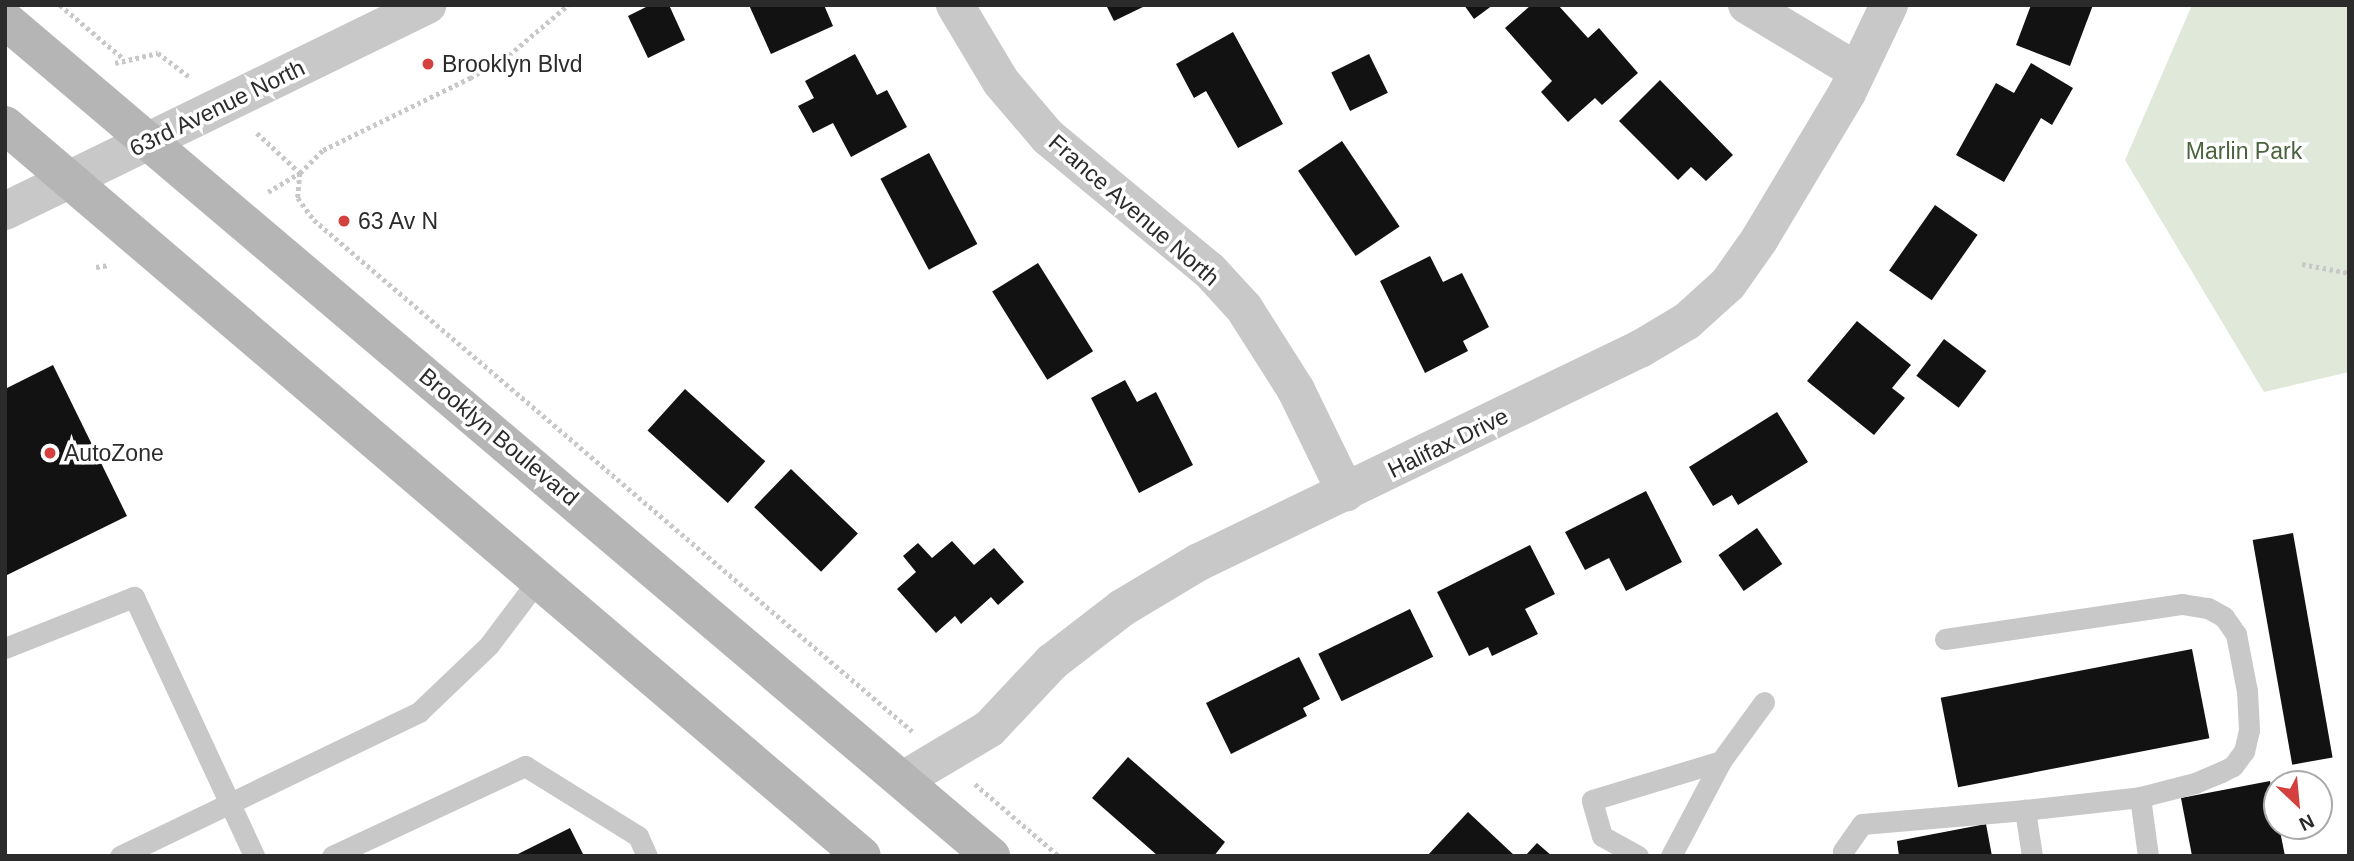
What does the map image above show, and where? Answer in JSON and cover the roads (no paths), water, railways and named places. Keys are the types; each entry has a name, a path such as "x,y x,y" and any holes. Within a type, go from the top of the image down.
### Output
{"main road":[{"name":"Brooklyn Boulevard","path":"5,20 991,856"},
{"path":"5,125 862,856"}],"street":[{"name":"France Avenue North","path":"956,5 1001,82 1048,138 1183,248 1244,308 1296,390 1346,493"},
{"path":"1746,5 1857,71"},
{"name":"Halifax Drive","path":"903,780 989,729 1052,662 1122,608 1199,562 1640,349 1687,321 1728,284 1759,240 1847,93 1889,5"},
{"name":"63rd Avenue North","path":"5,211 423,6"}],"lane":[{"path":"120,856 419,712 489,645 538,580"},
{"path":"5,648 134,597 254,856"},
{"path":"1844,856 1843,850 1862,824 2140,797 2195,783 2221,772 2233,766 2244,751 2249,730 2247,691 2236,634 2224,617 2208,608 2182,604 1945,639"},
{"path":"1671,856 1721,761 1764,702"},
{"path":"1638,856 1602,836 1592,800 1721,761"},
{"path":"332,856 525,766 638,836 647,856"},
{"path":"2140,797 2148,856"},
{"path":"2025,810 2032,856"}],"place":[{"name":"Brooklyn Blvd","path":"428,64"},
{"name":"63 Av N","path":"344,221"},
{"name":"AutoZone","path":"50,453"}],"park label":[{"name":"Marlin Park","path":"2244,151"}]}
